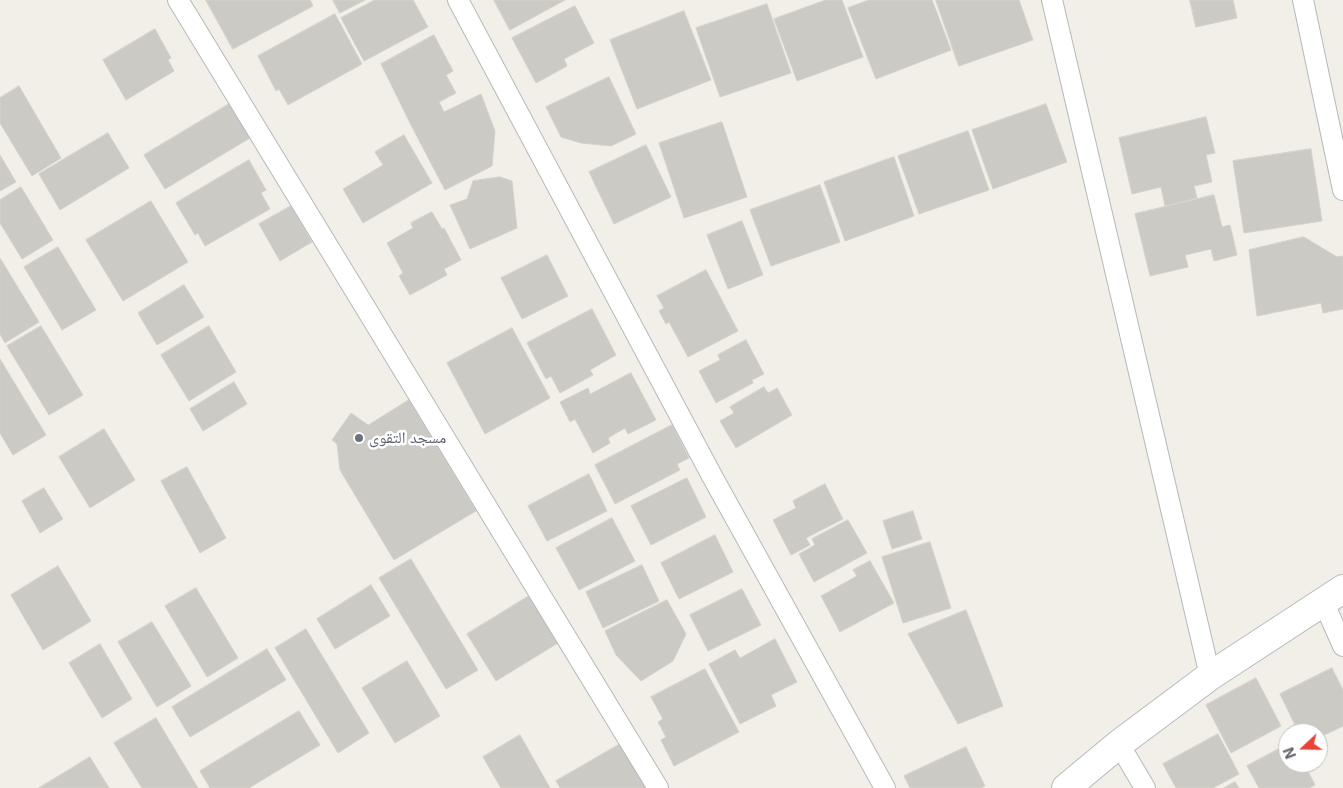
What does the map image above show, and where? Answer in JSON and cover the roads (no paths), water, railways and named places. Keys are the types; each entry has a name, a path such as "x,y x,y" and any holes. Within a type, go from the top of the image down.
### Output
{"street":[{"path":"178,0 658,788"},
{"path":"458,0 707,467 885,788"},
{"path":"1052,0 1210,676"},
{"path":"1302,0 1343,190"},
{"path":"1066,788 1119,744 1210,676 1333,595 1343,646"},
{"path":"1119,744 1145,788"}],"place":[{"name":"مسجد التقوى","path":"359,438"}]}
